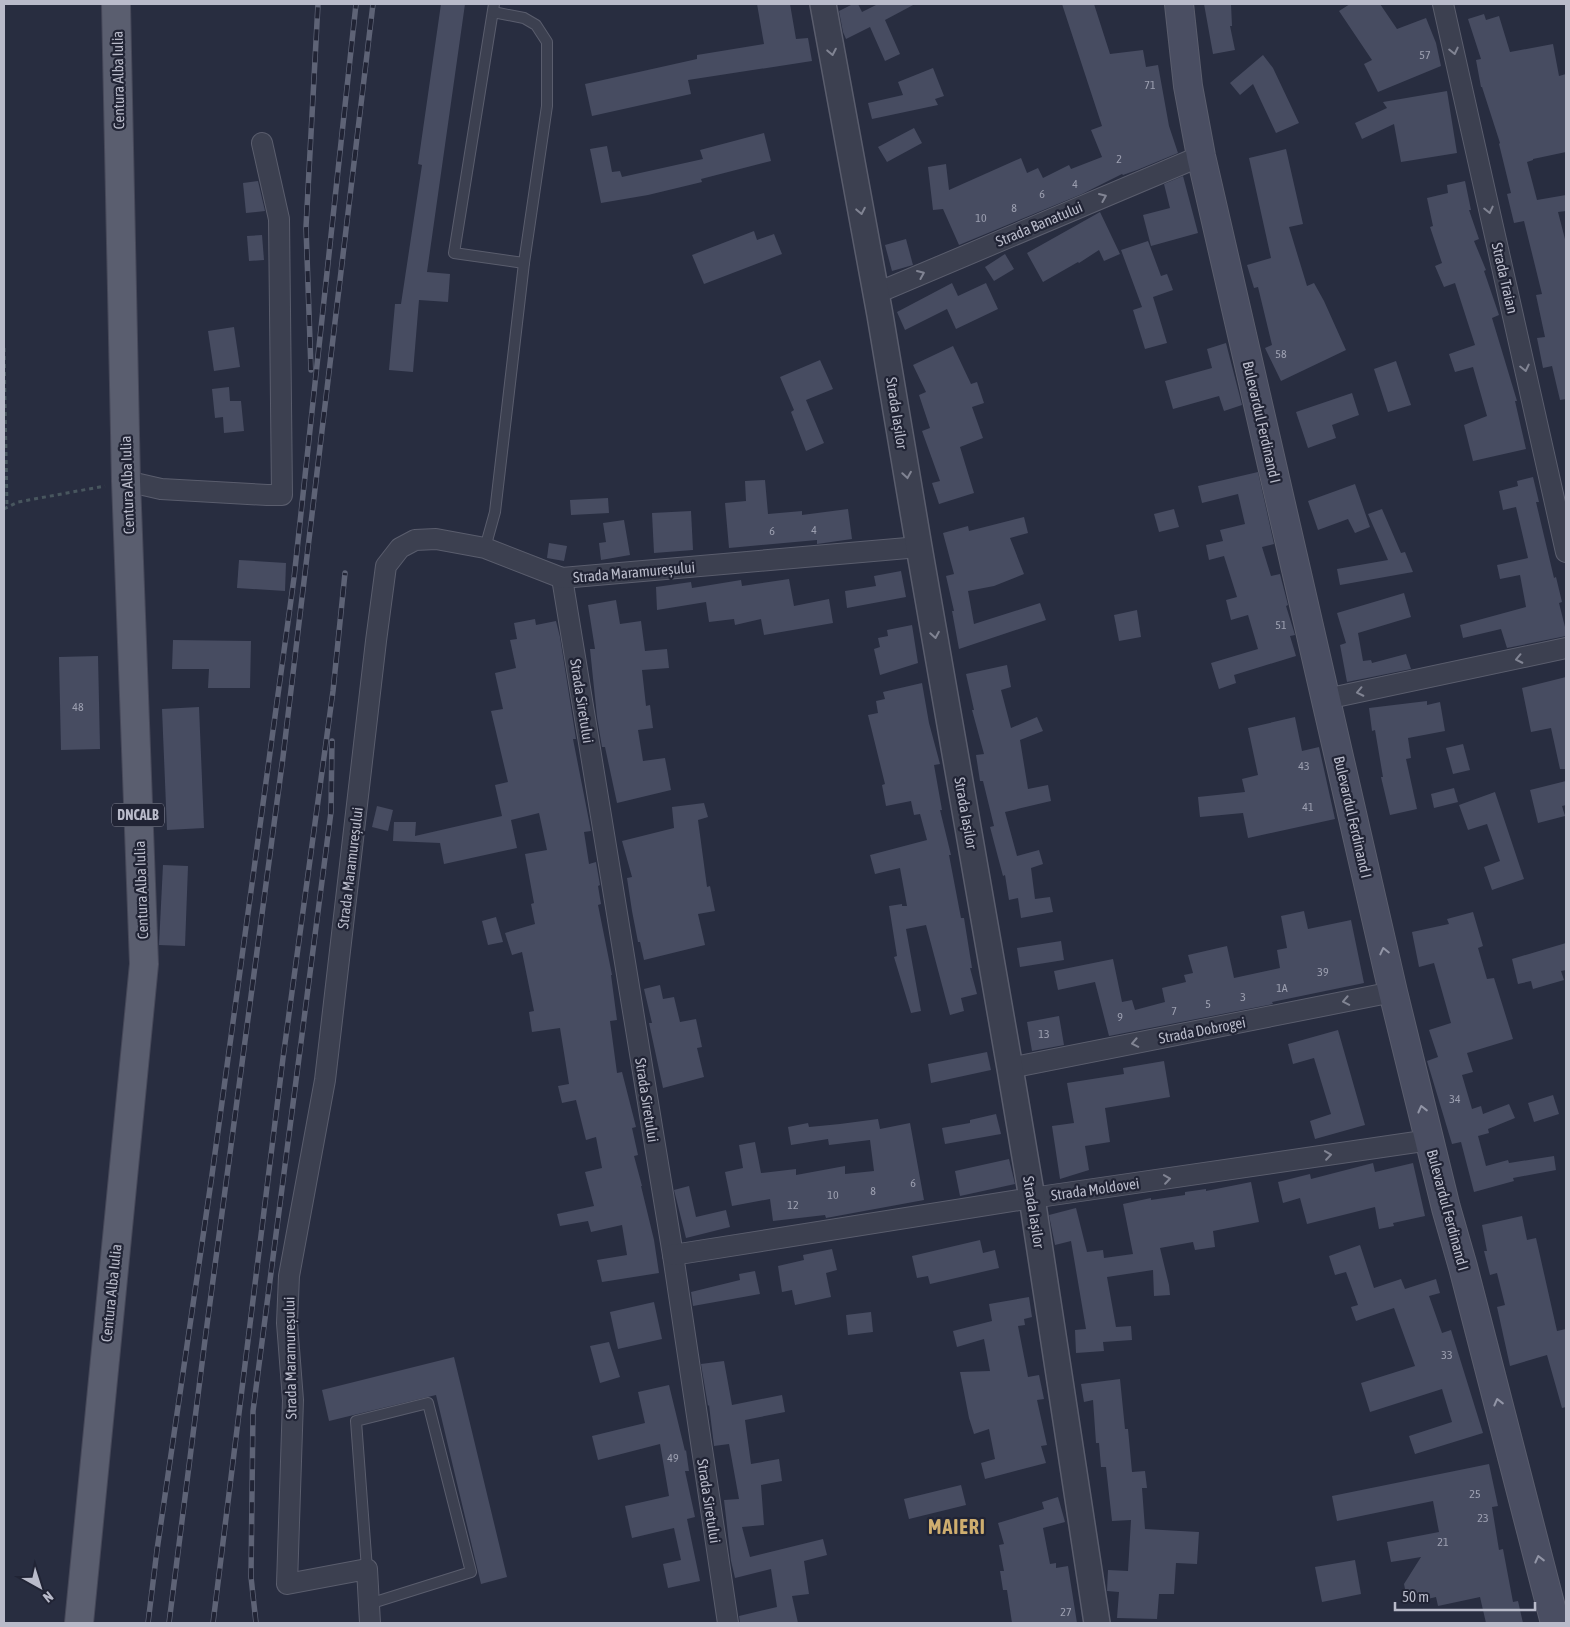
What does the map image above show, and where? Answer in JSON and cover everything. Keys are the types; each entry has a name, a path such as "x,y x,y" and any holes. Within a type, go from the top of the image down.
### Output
{"main road":[{"name":"Centura Alba Iulia","path":"78,1623 144,964 126,482 116,4"},
{"name":"Bulevardul Ferdinand I","path":"1179,4 1188,86 1201,156 1394,992 1446,1208 1464,1267 1555,1623"}],"street":[{"name":"Strada Iașilor","path":"823,4 876,293 1010,1068 1032,1198 1097,1623"},
{"name":"Strada Traian","path":"1443,4 1566,552"},
{"path":"126,482 161,489 282,495 280,219 262,143"},
{"name":"Strada Banatului","path":"876,293 1201,156"},
{"name":"Strada Maramureșului","path":"367,1569 287,1584 293,1400 287,1323 289,1276 325,1080 386,566 400,548 416,540 436,539 485,548 562,578 919,548"},
{"name":"Strada Siretului","path":"562,578 672,1255 728,1623"},
{"path":"1326,699 1566,648"},
{"name":"Strada Dobrogei","path":"1010,1068 1394,992"},
{"name":"Strada Moldovei","path":"672,1255 1032,1198 1430,1140"},
{"path":"367,1569 369,1614"}],"lane":[{"path":"485,548 495,512 524,263 547,106 547,42 536,25 524,18 494,8 454,252 524,263"},
{"path":"367,1569 356,1421 428,1404 471,1572 369,1614"}],"path":[{"path":"4,348 5,508 18,502 126,482"}],"building":[{"path":"441,4 465,4 427,272 450,274 448,302 419,300 413,372 389,370 395,304 401,304 422,165 418,164"},
{"path":"757,4 790,4 796,39 808,38 812,61 688,80 691,94 592,116 585,84 697,59 697,55 764,44"},
{"path":"853,4 858,4 862,12 878,4 915,4 885,20 900,54 885,61 870,27 846,39 839,11"},
{"path":"1062,4 1094,4 1110,54 1143,50 1146,67 1158,65 1169,126 1178,153 1137,170 1122,174 1082,194 959,245 943,209 933,210 928,167 946,164 949,190 1021,158 1027,173 1038,168 1043,178 1069,165 1071,169 1102,157 1091,130 1102,126"},
{"path":"1204,4 1231,4 1232,26 1230,26 1235,50 1213,54"},
{"path":"1350,4 1380,4 1397,29 1426,18 1436,43 1441,66 1378,92 1364,64 1372,60 1339,11"},
{"path":"1484,14 1486,20 1499,16 1510,52 1553,44 1559,76 1566,74 1566,152 1527,162 1537,200 1566,195 1566,211 1558,212 1566,243 1566,399 1560,400 1552,366 1543,368 1537,338 1545,337 1536,295 1542,294 1524,221 1514,223 1507,194 1511,193 1500,143 1481,87 1476,60 1481,59 1468,19"},
{"path":"1263,55 1273,68 1299,123 1276,133 1253,84 1240,95 1230,83"},
{"path":"933,68 944,96 935,99 938,105 872,119 868,103 903,95 898,82"},
{"path":"1447,91 1457,153 1401,162 1394,124 1362,139 1355,123 1387,108 1383,102"},
{"path":"914,128 922,143 887,162 878,147"},
{"path":"764,133 771,161 701,179 702,182 648,195 601,203 590,149 607,146 612,172 620,171 622,177 703,159 700,150"},
{"path":"1286,149 1303,224 1289,227 1307,286 1314,283 1346,350 1281,381 1265,348 1272,345 1258,287 1254,288 1247,265 1271,258 1249,158"},
{"path":"1183,176 1198,233 1151,246 1143,215 1170,208 1164,184"},
{"path":"258,181 265,211 246,213 243,183"},
{"path":"1465,181 1471,210 1469,210 1479,239 1474,241 1486,270 1484,271 1499,315 1492,318 1517,401 1515,401 1526,449 1473,461 1464,425 1487,416 1473,367 1455,372 1449,354 1475,345 1455,283 1444,287 1435,266 1442,263 1430,227 1433,226 1427,198 1448,193 1447,185"},
{"path":"1100,212 1120,254 1104,261 1099,250 1043,282 1027,253"},
{"path":"754,231 757,240 774,234 782,254 704,284 692,255"},
{"path":"262,235 264,260 249,261 247,236"},
{"path":"906,239 913,265 892,271 885,245"},
{"path":"1148,241 1161,276 1167,274 1173,290 1153,297 1167,343 1145,349 1133,310 1142,307 1121,250"},
{"path":"1005,254 1014,269 994,281 985,267"},
{"path":"952,283 958,296 986,283 998,309 956,329 947,309 905,330 897,312"},
{"path":"234,327 240,367 214,371 208,331"},
{"path":"1226,343 1242,405 1224,411 1219,396 1173,409 1165,381 1212,368 1207,349"},
{"path":"953,346 971,384 977,382 984,403 972,407 983,438 960,447 974,493 939,504 932,483 940,481 922,431 930,428 919,395 926,392 913,365"},
{"path":"820,360 833,389 806,400 824,443 806,451 791,412 794,410 780,377"},
{"path":"1396,361 1411,405 1388,412 1374,369"},
{"path":"229,387 230,401 241,401 244,431 224,433 223,417 215,418 212,389"},
{"path":"1352,393 1359,415 1332,425 1336,438 1308,448 1296,412"},
{"path":"1258,472 1274,544 1262,547 1271,576 1280,574 1288,605 1286,606 1295,635 1290,636 1296,656 1234,675 1236,683 1219,689 1211,663 1258,649 1248,615 1231,620 1226,600 1237,597 1224,556 1209,560 1206,545 1223,541 1220,530 1245,524 1238,494 1202,503 1198,486"},
{"path":"1533,477 1539,502 1536,502 1554,578 1556,577 1562,602 1559,603 1566,636 1507,648 1501,629 1463,638 1460,625 1526,607 1520,575 1500,579 1497,565 1528,558 1516,507 1503,510 1499,491 1518,486 1517,481"},
{"path":"765,480 768,514 802,511 802,515 848,509 852,539 817,544 817,540 729,548 725,503 746,501 745,481"},
{"path":"1355,484 1370,527 1355,533 1348,519 1318,530 1308,501"},
{"path":"608,498 609,513 571,515 570,500"},
{"path":"1174,509 1179,527 1159,532 1154,514"},
{"path":"1382,509 1401,553 1405,552 1413,572 1340,585 1337,569 1388,560 1368,514"},
{"path":"691,511 693,550 654,553 652,513"},
{"path":"1024,517 1028,533 1010,538 1024,574 994,586 968,591 974,624 1040,603 1046,620 959,649 952,611 954,611 946,576 954,574 943,533 968,526 969,531"},
{"path":"624,520 630,555 601,560 599,543 606,542 603,523"},
{"path":"549,543 567,546 564,561 547,558"},
{"path":"239,560 286,563 285,591 237,588"},
{"path":"901,571 906,597 847,608 845,591 876,586 874,576"},
{"path":"789,579 794,606 829,599 833,623 764,635 761,619 735,625 734,619 709,622 706,602 657,610 656,587 691,582 692,588 741,580 742,586"},
{"path":"1404,593 1411,617 1358,633 1363,661 1371,660 1372,663 1406,654 1411,669 1347,682 1340,645 1346,643 1337,613"},
{"path":"616,600 620,624 641,621 645,651 667,649 669,668 642,670 646,706 650,705 653,728 638,730 643,761 665,758 671,790 617,803 605,747 602,747 597,717 590,649 595,649 588,605"},
{"path":"1137,610 1141,637 1119,641 1114,615"},
{"path":"535,619 536,625 556,621 560,637 576,739 573,739 591,831 584,832 589,864 596,862 601,904 598,905 612,975 617,1020 610,1021 617,1073 622,1072 636,1127 632,1128 638,1155 634,1156 654,1240 659,1273 602,1282 597,1260 627,1255 622,1225 591,1232 588,1221 560,1226 557,1214 594,1206 585,1172 602,1168 596,1137 586,1140 576,1100 562,1103 558,1086 569,1084 560,1028 532,1032 529,1012 534,1011 522,952 512,955 505,933 535,924 531,904 534,903 525,854 547,850 539,813 511,820 517,848 444,864 440,843 393,841 394,822 416,822 415,836 502,816 495,785 508,782 491,711 503,709 495,673 516,668 510,640 517,639 514,623"},
{"path":"912,625 918,663 880,675 874,649 880,647 878,638 888,636 887,630"},
{"path":"173,640 251,641 250,688 208,688 209,669 172,669"},
{"path":"98,656 100,749 61,750 59,657"},
{"path":"1007,665 1011,687 1001,690 1011,728 1037,717 1043,731 1020,740 1028,789 1048,785 1051,801 1005,812 1017,856 1039,850 1043,864 1031,868 1035,899 1050,897 1053,912 1021,918 1018,898 1009,900 1005,875 1003,876 990,827 994,826 983,781 980,781 976,755 984,754 972,710 974,710 966,674"},
{"path":"1566,677 1566,769 1560,769 1551,728 1531,732 1522,688"},
{"path":"922,683 929,723 940,764 934,765 942,810 940,810 951,855 949,855 961,918 964,918 972,968 970,968 977,994 961,998 964,1011 950,1015 926,925 906,929 921,1011 911,1013 894,957 897,956 889,906 902,904 902,906 907,906 900,868 875,874 870,855 927,840 920,814 914,815 911,801 886,806 882,785 885,784 868,715 878,713 876,701 885,699 883,692"},
{"path":"1427,701 1427,705 1440,702 1445,731 1408,738 1411,758 1406,759 1417,809 1390,815 1381,777 1383,777 1375,730 1372,731 1369,708"},
{"path":"199,707 204,828 167,830 162,709"},
{"path":"1295,717 1302,751 1319,747 1335,819 1248,838 1243,813 1200,817 1198,797 1245,792 1242,779 1258,775 1248,728"},
{"path":"1463,744 1470,770 1453,774 1446,748"},
{"path":"1566,781 1566,805 1562,806 1565,816 1538,823 1530,790"},
{"path":"1454,788 1458,802 1434,808 1431,794"},
{"path":"1495,792 1524,879 1492,890 1484,867 1500,861 1487,824 1468,830 1459,805"},
{"path":"704,803 708,817 698,820 707,887 710,886 715,911 698,914 705,945 644,960 640,942 638,942 627,878 632,877 622,841 674,828 672,807"},
{"path":"377,806 393,810 388,831 372,827"},
{"path":"163,865 188,866 185,946 159,945"},
{"path":"1304,911 1308,929 1351,920 1364,983 1272,1002 1273,1004 1109,1036 1095,982 1058,990 1054,971 1113,959 1122,1002 1132,1000 1135,1010 1165,1002 1162,988 1186,982 1184,975 1193,973 1188,955 1227,946 1234,978 1280,968 1277,950 1287,948 1281,916"},
{"path":"1473,912 1483,946 1478,948 1487,979 1494,978 1513,1039 1467,1053 1473,1072 1462,1075 1472,1109 1481,1106 1483,1114 1509,1104 1515,1118 1488,1129 1489,1133 1478,1136 1486,1166 1508,1160 1509,1163 1554,1156 1556,1170 1513,1178 1514,1181 1474,1192 1461,1142 1452,1144 1427,1061 1438,1057 1429,1030 1451,1023 1434,963 1419,967 1412,932 1449,924 1447,919"},
{"path":"496,917 503,942 488,945 482,921"},
{"path":"1061,941 1064,960 1020,967 1017,948"},
{"path":"1566,943 1566,970 1561,971 1564,980 1533,989 1531,981 1518,984 1512,959"},
{"path":"660,985 663,999 674,997 680,1022 696,1019 702,1047 697,1048 704,1077 663,1088 644,989"},
{"path":"1059,1016 1064,1045 1032,1051 1027,1022"},
{"path":"1338,1030 1365,1125 1315,1139 1310,1121 1331,1114 1314,1058 1293,1064 1288,1044"},
{"path":"987,1052 991,1070 931,1083 928,1064"},
{"path":"1164,1061 1170,1097 1105,1108 1110,1142 1085,1146 1089,1170 1060,1179 1052,1126 1074,1123 1067,1083 1124,1074 1123,1068"},
{"path":"1553,1095 1559,1114 1534,1122 1528,1103"},
{"path":"996,1114 1001,1134 945,1144 942,1128 970,1123 970,1120"},
{"path":"878,1119 880,1129 910,1123 924,1200 826,1218 825,1215 773,1221 770,1199 732,1206 725,1172 743,1168 739,1145 755,1142 761,1173 796,1169 796,1175 845,1166 845,1174 874,1171 870,1140 829,1145 828,1139 791,1145 788,1127 808,1123 809,1127"},
{"path":"1009,1159 1015,1184 960,1196 955,1171"},
{"path":"1373,1163 1375,1172 1413,1163 1425,1216 1393,1223 1394,1226 1379,1229 1375,1207 1307,1224 1300,1198 1283,1203 1278,1182 1310,1174 1311,1179"},
{"path":"1251,1182 1259,1222 1213,1231 1215,1247 1195,1250 1193,1242 1160,1248 1170,1295 1154,1296 1153,1270 1107,1277 1116,1327 1131,1326 1132,1340 1103,1342 1104,1351 1076,1353 1075,1330 1086,1329 1071,1241 1055,1245 1049,1215 1076,1208 1087,1252 1103,1250 1104,1258 1133,1254 1123,1204 1151,1198 1151,1200 1185,1195 1185,1192 1206,1189 1206,1191"},
{"path":"689,1186 696,1217 726,1210 730,1227 686,1238 674,1190"},
{"path":"1522,1216 1527,1240 1536,1238 1557,1331 1566,1329 1566,1407 1562,1408 1547,1355 1510,1366 1497,1307 1505,1305 1497,1273 1490,1275 1484,1251 1487,1251 1482,1225"},
{"path":"980,1240 983,1253 995,1250 999,1268 930,1284 928,1276 917,1278 912,1256"},
{"path":"1360,1245 1374,1288 1401,1279 1405,1289 1436,1279 1440,1293 1429,1296 1442,1333 1451,1330 1483,1433 1415,1454 1409,1436 1452,1422 1442,1389 1370,1412 1361,1383 1415,1366 1394,1308 1356,1321 1351,1307 1358,1305 1346,1272 1335,1275 1329,1256"},
{"path":"832,1249 837,1270 826,1273 831,1297 795,1305 792,1290 782,1292 778,1266 804,1260 803,1255"},
{"path":"755,1271 760,1294 693,1306 691,1292 740,1280 739,1274"},
{"path":"1029,1297 1032,1317 1024,1319 1025,1325 1018,1326 1028,1377 1039,1375 1044,1399 1037,1400 1047,1445 1041,1446 1046,1463 985,1479 981,1463 995,1459 989,1429 974,1434 960,1372 990,1371 984,1339 957,1347 953,1331 992,1321 989,1304"},
{"path":"654,1302 662,1339 618,1349 610,1312"},
{"path":"871,1312 873,1332 848,1335 846,1315"},
{"path":"609,1342 620,1377 600,1383 590,1346"},
{"path":"454,1357 507,1577 481,1584 436,1395 329,1421 322,1390"},
{"path":"724,1361 732,1405 782,1395 785,1412 745,1420 751,1464 779,1459 782,1481 761,1485 764,1525 742,1527 750,1557 823,1539 827,1555 804,1561 809,1594 792,1596 798,1623 740,1623 739,1616 777,1607 771,1569 735,1578 731,1561 724,1500 739,1499 729,1444 714,1446 701,1364"},
{"path":"1120,1379 1125,1429 1128,1429 1132,1472 1145,1471 1147,1488 1142,1488 1145,1529 1199,1532 1197,1564 1176,1563 1174,1594 1159,1594 1157,1619 1117,1618 1119,1592 1107,1591 1108,1570 1128,1571 1131,1520 1112,1521 1106,1467 1101,1467 1099,1443 1096,1443 1093,1400 1084,1402 1081,1384"},
{"path":"669,1385 686,1450 689,1471 685,1471 695,1517 687,1519 700,1581 668,1588 663,1564 681,1560 674,1528 632,1538 625,1506 669,1496 660,1444 598,1460 592,1436 645,1423 638,1392"},
{"path":"1489,1464 1498,1506 1492,1507 1499,1550 1503,1549 1513,1602 1518,1601 1523,1623 1486,1623 1480,1597 1438,1606 1436,1597 1415,1602 1406,1594 1404,1584 1421,1557 1391,1562 1387,1542 1439,1532 1433,1501 1337,1521 1332,1496"},
{"path":"961,1485 966,1505 909,1519 904,1499"},
{"path":"1058,1497 1065,1522 1043,1528 1050,1564 1056,1563 1056,1568 1068,1566 1077,1623 1012,1623 1007,1590 1003,1590 1000,1571 1004,1571 999,1545 1004,1544 998,1523 1044,1509 1042,1502"},
{"path":"1355,1560 1361,1594 1322,1602 1315,1567"}],"railway":[{"path":"311,370 306,227 318,4"},
{"path":"148,1623 294,578 356,4"},
{"path":"169,1623 283,757 373,4"},
{"path":"213,1623 283,1058 333,691 345,573"},
{"path":"256,1623 251,1577 253,1411 331,812 332,741"}],"district":[{"name":"MAIERI","path":"957,1526"}]}
